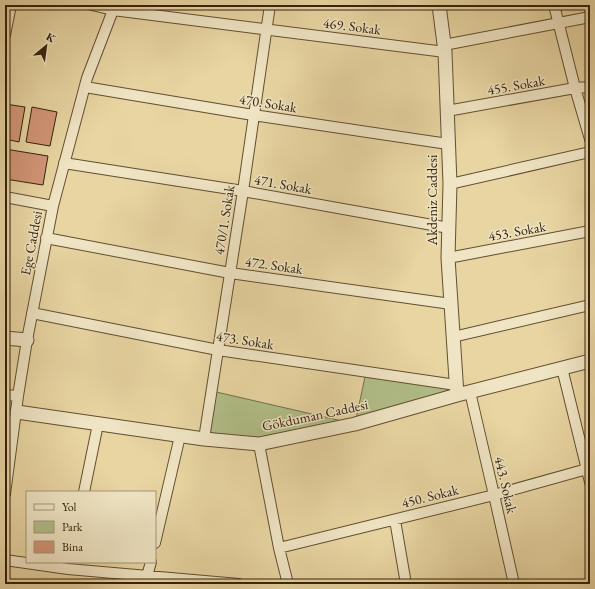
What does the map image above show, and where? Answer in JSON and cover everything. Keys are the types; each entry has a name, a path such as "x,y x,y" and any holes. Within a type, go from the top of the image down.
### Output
{"street":[{"path":"5,35 11,5"},
{"name":"469. Sokak","path":"92,5 266,30 445,49 590,17"},
{"name":"470/1. Sokak","path":"204,439 243,192 270,5"},
{"name":"Akdeniz Caddesi","path":"439,5 445,49 450,184 448,258 453,337 461,390"},
{"path":"554,5 590,139"},
{"name":"Ege Caddesi","path":"5,494 6,473 27,340 53,206 87,78 114,7"},
{"name":"455. Sokak","path":"447,111 590,86"},
{"name":"470. Sokak","path":"85,87 253,115 448,144"},
{"path":"450,184 590,152"},
{"name":"471. Sokak","path":"64,163 243,192 449,228"},
{"path":"5,197 53,206"},
{"name":"453. Sokak","path":"448,258 590,231"},
{"name":"472. Sokak","path":"46,238 230,273 451,304"},
{"path":"453,337 590,305"},
{"name":"473. Sokak","path":"32,313 218,350 461,390"},
{"path":"5,338 27,340"},
{"name":"Gökduman Caddesi","path":"16,412 180,436 259,444 355,424 461,390 590,361"},
{"path":"562,368 590,482"},
{"name":"443. Sokak","path":"461,390 494,495 514,584"},
{"path":"5,395 18,396"},
{"path":"84,491 98,424"},
{"path":"156,539 180,436"},
{"path":"259,444 279,548 288,584"},
{"name":"450. Sokak","path":"279,548 494,495 587,469"},
{"path":"395,520 406,584"},
{"path":"5,560 26,562"},
{"path":"37,563 148,576 239,584"},
{"path":"148,576 151,563"}],"green space":[{"path":"366,372 456,385 457,395 355,424"},
{"path":"212,391 355,424 259,447 204,439"}],"building":[{"path":"5,104 25,107 19,142 5,139"},
{"path":"32,107 57,112 50,146 26,142"},
{"path":"5,149 48,156 43,185 5,179"}]}
